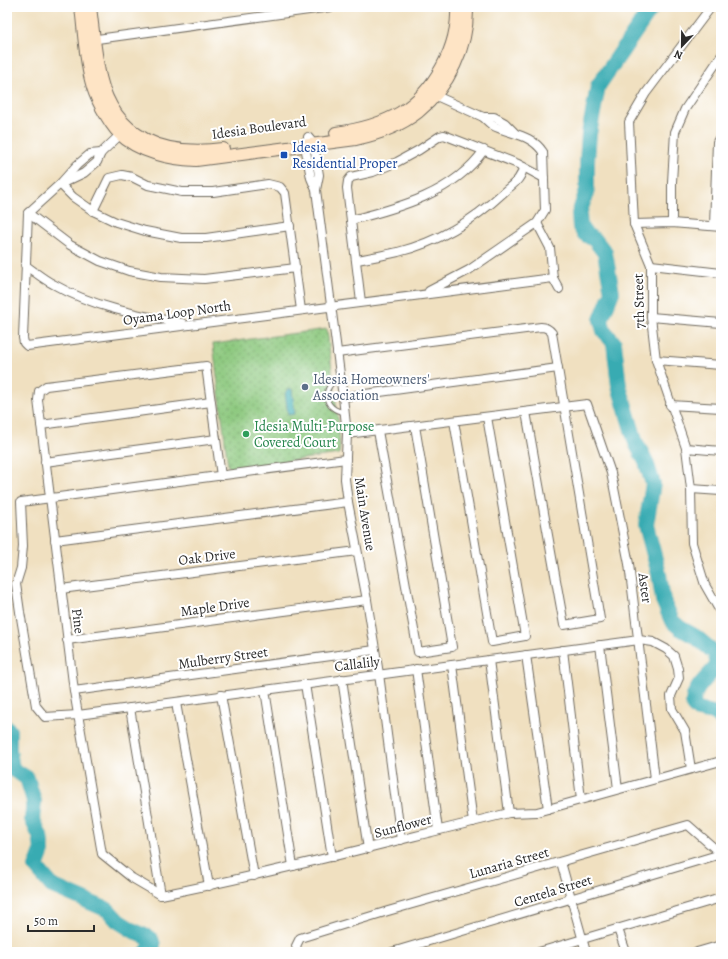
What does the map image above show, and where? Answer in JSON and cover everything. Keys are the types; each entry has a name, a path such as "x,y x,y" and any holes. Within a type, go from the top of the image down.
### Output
{"street":[{"name":"Idesia Boulevard","path":"81,7 105,91 124,131 153,143 183,151 356,139 380,132 405,120 417,112 430,93 452,41 456,25 457,7"},
{"name":"Idesia Boulevard","path":"90,7 90,40"},
{"path":"90,40 332,7"},
{"name":"Idesia Boulevard","path":"430,93 449,75 456,61 466,27 467,7"},
{"name":"7th Street","path":"711,7 646,93 629,122 634,224 651,265 651,316 656,360 670,405 686,448 691,489 692,543 705,585 721,613"},
{"path":"672,223 672,182 675,132 685,108 721,56"},
{"path":"424,294 469,270 537,223 545,210 543,152 538,144 515,133 491,125 483,117 430,93"},
{"path":"124,131 101,153 90,154 77,165 60,184 28,213 25,265 52,284 87,301 120,311 190,324"},
{"path":"362,302 347,188 348,181 351,177 373,172 398,162 444,135 484,150 544,178"},
{"path":"634,224 672,223 718,227 717,142 721,135"},
{"name":"Main Avenue","path":"309,142 311,178 316,190 345,412 347,434 345,479 348,502 367,600 379,674 401,840"},
{"path":"351,220 407,204 434,192 476,161 484,150"},
{"path":"356,260 399,252 448,233 472,219 498,198 522,175 523,167"},
{"path":"92,211 109,178 122,175 132,177 148,185 182,192 213,192 268,184 280,187 285,193 301,310"},
{"path":"60,184 73,197 92,211 116,222 144,231 181,238 206,238 290,226"},
{"path":"28,213 70,245 100,261 130,271 160,277 204,280 296,268"},
{"path":"537,223 550,248 553,278 559,289"},
{"name":"Oyama Loop North","path":"25,265 23,338 24,343 27,346 553,278"},
{"path":"651,265 721,273"},
{"path":"651,316 721,322"},
{"path":"337,354 541,327 547,328 552,333 600,619 564,625 526,412"},
{"path":"656,360 721,365"},
{"name":"Pine","path":"161,895 132,878 102,854 74,691 38,400 39,391 46,386 206,366 211,402"},
{"path":"343,397 558,368"},
{"path":"41,424 211,402 221,476"},
{"name":"Aster","path":"565,407 588,404 611,473 629,564 655,779"},
{"path":"670,405 721,408"},
{"path":"347,434 565,407"},
{"path":"454,421 492,642 525,636 487,417"},
{"path":"378,430 418,652 452,647 416,426"},
{"path":"45,462 216,439"},
{"path":"686,448 721,451"},
{"path":"50,499 346,459"},
{"path":"691,489 721,491"},
{"name":"Callalily","path":"50,499 21,502 23,546 21,568 16,584 36,706 46,717 78,715 176,703 305,684 639,640"},
{"path":"55,540 348,502"},
{"name":"Oak Drive","path":"61,590 357,551"},
{"name":"Maple Drive","path":"67,640 367,600"},
{"path":"639,640 652,642 666,649 674,656 679,678 670,696 672,709 685,731 691,769"},
{"path":"600,645 618,789"},
{"name":"Mulberry Street","path":"74,691 375,650"},
{"path":"563,650 581,800"},
{"path":"526,655 548,809"},
{"path":"489,660 509,813"},
{"path":"452,664 473,822"},
{"path":"416,669 438,830"},
{"path":"342,679 368,848"},
{"path":"305,684 332,858"},
{"path":"264,690 293,866"},
{"path":"221,696 254,876"},
{"path":"176,703 209,886"},
{"path":"130,708 161,895"},
{"name":"Sunflower","path":"161,895 209,886 332,858 509,813 537,812 721,760"},
{"name":"Lunaria Street","path":"298,952 296,946 300,938 388,911 688,825 721,854"},
{"name":"Centela Street","path":"392,952 721,854"},
{"path":"561,862 586,952"},
{"path":"542,952 721,898"},
{"path":"618,929 626,952"},
{"path":"697,952 721,945"}],"lane":[{"path":"341,379 336,380 329,386 326,395 329,404 332,407 336,410 345,412"}],"green space":[{"path":"327,329 339,427 339,454 232,469 228,466 213,344"}],"water":[{"path":"289,389 292,389 295,414 288,415 285,393"}],"waterway":[{"path":"652,7 598,86 589,134 587,190 579,214 580,227 585,234 595,240 605,253 612,292 601,320 604,331 614,343 619,386 636,443 646,462 653,484 646,525 659,574 663,600 672,621 680,628 696,637 715,653 718,664 698,688 693,699 693,705 698,710 713,713 721,719"},
{"path":"7,728 9,731 9,750 12,769 27,778 34,801 32,819 40,836 42,851 36,867 52,886 108,910 118,921 151,939 153,945 147,952"}],"place":[{"name":"Idesia Residential Proper","path":"284,155"},
{"name":"Idesia Homeowners' Association","path":"305,387"},
{"name":"Idesia Multi-Purpose Covered Court","path":"246,434"}]}
